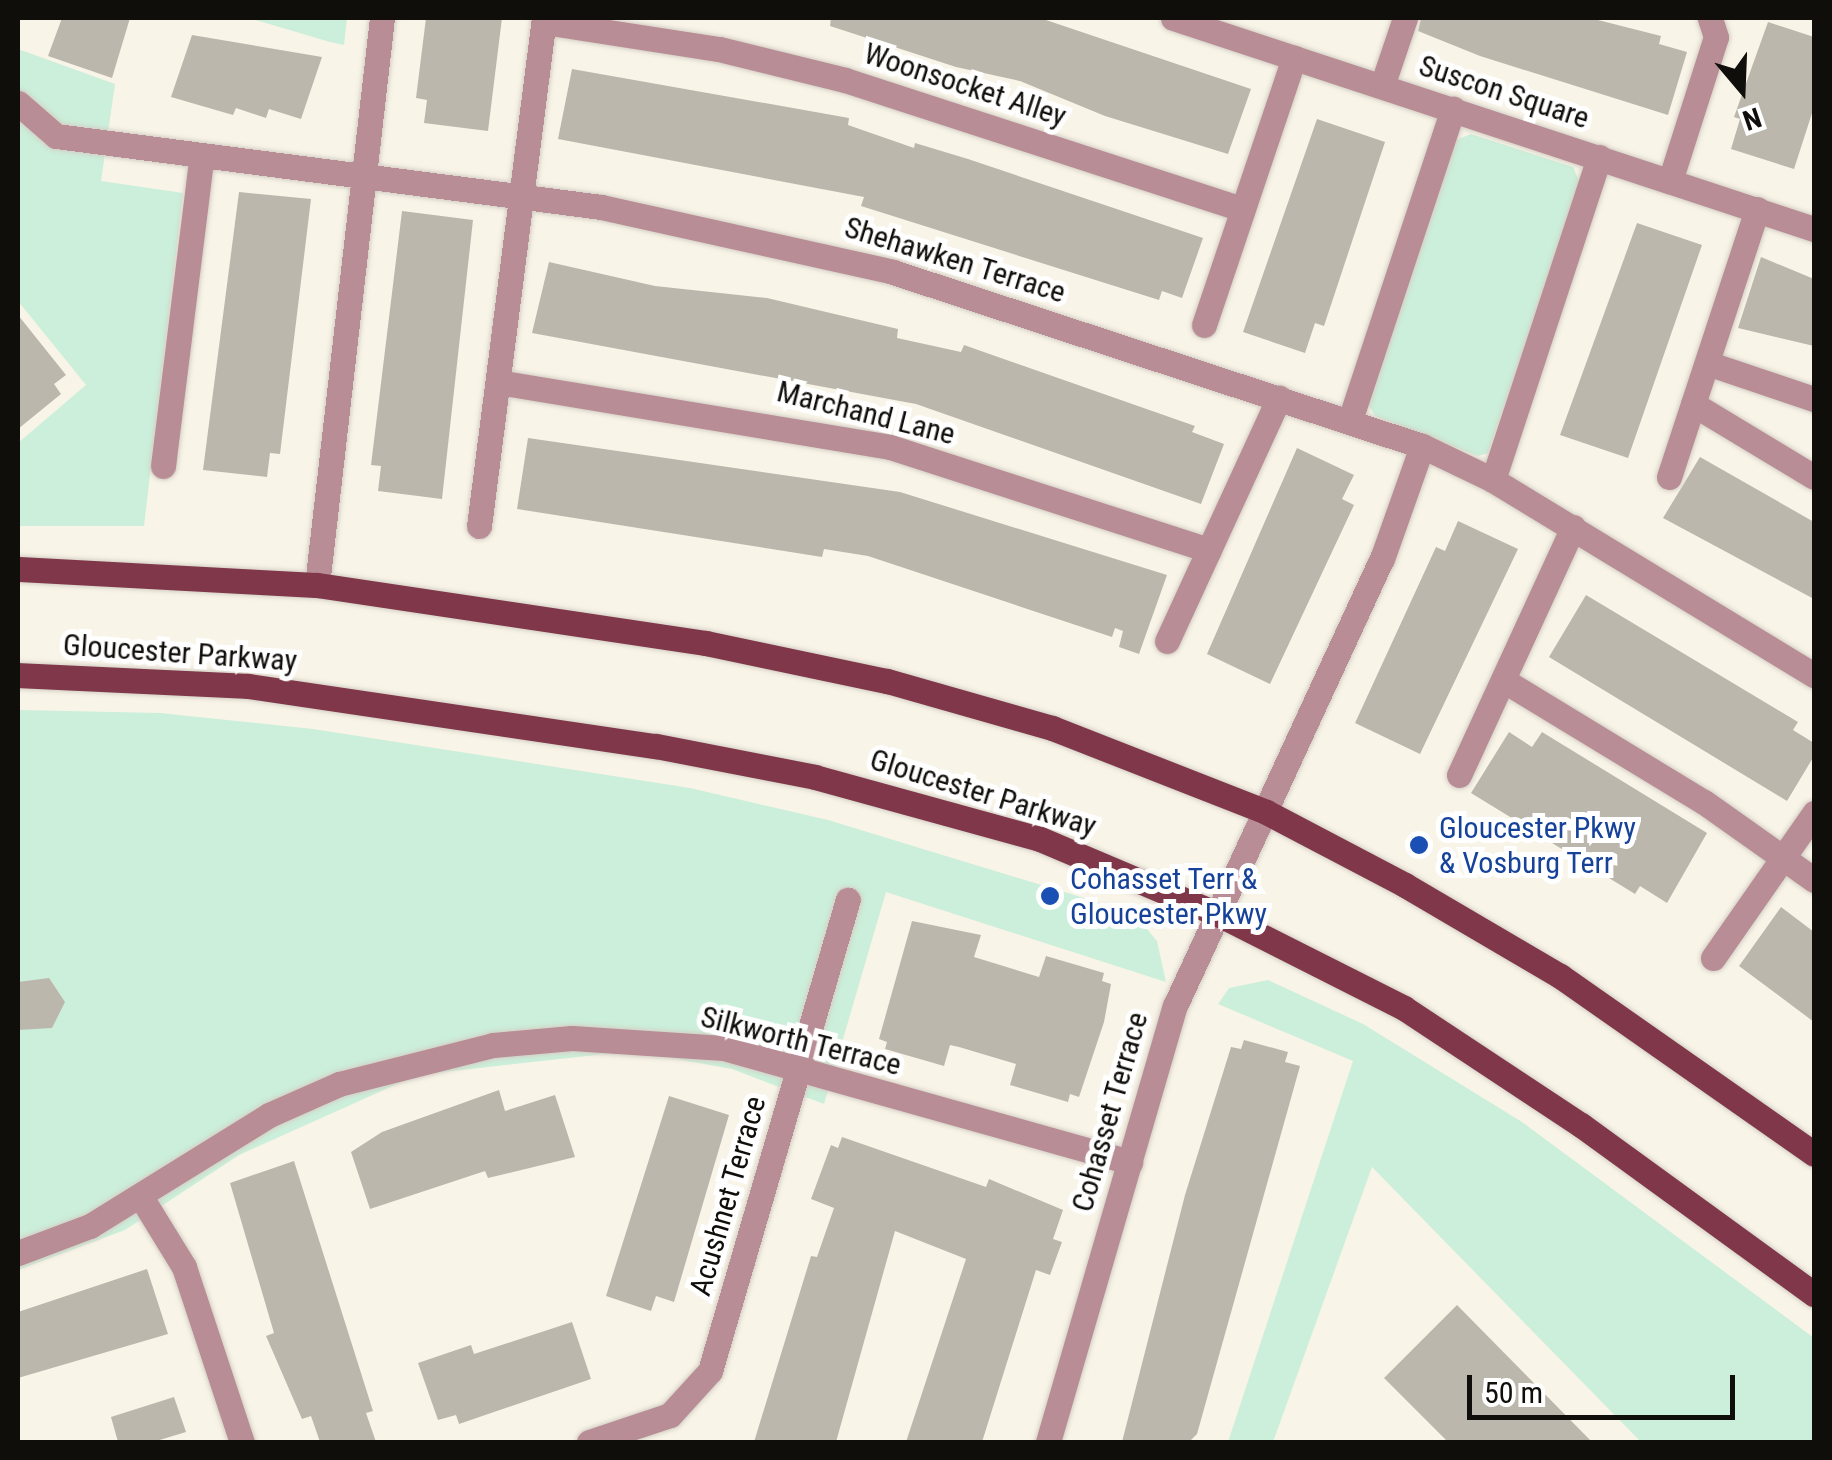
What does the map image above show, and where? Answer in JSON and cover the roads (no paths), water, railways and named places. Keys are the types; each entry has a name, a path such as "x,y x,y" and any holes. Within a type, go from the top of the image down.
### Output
{"main road":[{"path":"18,569 317,585 706,644 887,681 1052,728 1266,812 1560,976 1814,1154"},
{"name":"Gloucester Parkway","path":"18,675 248,686 656,746 815,777 1040,840 1220,915 1404,1008 1580,1124 1814,1294"}],"street":[{"path":"317,585 382,18"},
{"name":"Suscon Square","path":"1173,18 1814,228"},
{"path":"1382,86 1405,18"},
{"path":"1670,181 1716,37 1710,18"},
{"path":"479,526 544,20"},
{"name":"Woonsocket Alley","path":"544,20 719,49 845,80 1243,209"},
{"path":"1204,325 1294,58"},
{"name":"Shehawken Terrace","path":"18,103 56,136 522,196 745,234 893,272 1422,446 1493,480 1574,527 1814,675"},
{"path":"1350,420 1452,109"},
{"path":"163,466 202,156"},
{"path":"1493,480 1600,158"},
{"path":"1669,476 1758,210"},
{"path":"1707,363 1814,399"},
{"name":"Marchand Lane","path":"498,382 890,447 1208,550"},
{"path":"1166,641 1279,397"},
{"path":"1693,404 1814,477"},
{"name":"Cohasset Terrace","path":"1048,1442 1175,1006 1382,559 1422,446"},
{"path":"1459,775 1574,527"},
{"path":"1503,680 1814,880"},
{"path":"1713,958 1814,812"},
{"name":"Acushnet Terrace","path":"589,1442 670,1415 710,1371 848,900"},
{"name":"Silkworth Terrace","path":"18,1253 90,1226 269,1115 322,1092 415,1061 493,1045 649,1039 724,1048 798,1072 1130,1162"},
{"path":"141,1196 184,1267 242,1442"}],"place":[{"name":"Gloucester Pkwy & Vosburg Terr","path":"1419,845"},
{"name":"Cohasset Terr & Gloucester Pkwy","path":"1050,896"}]}
